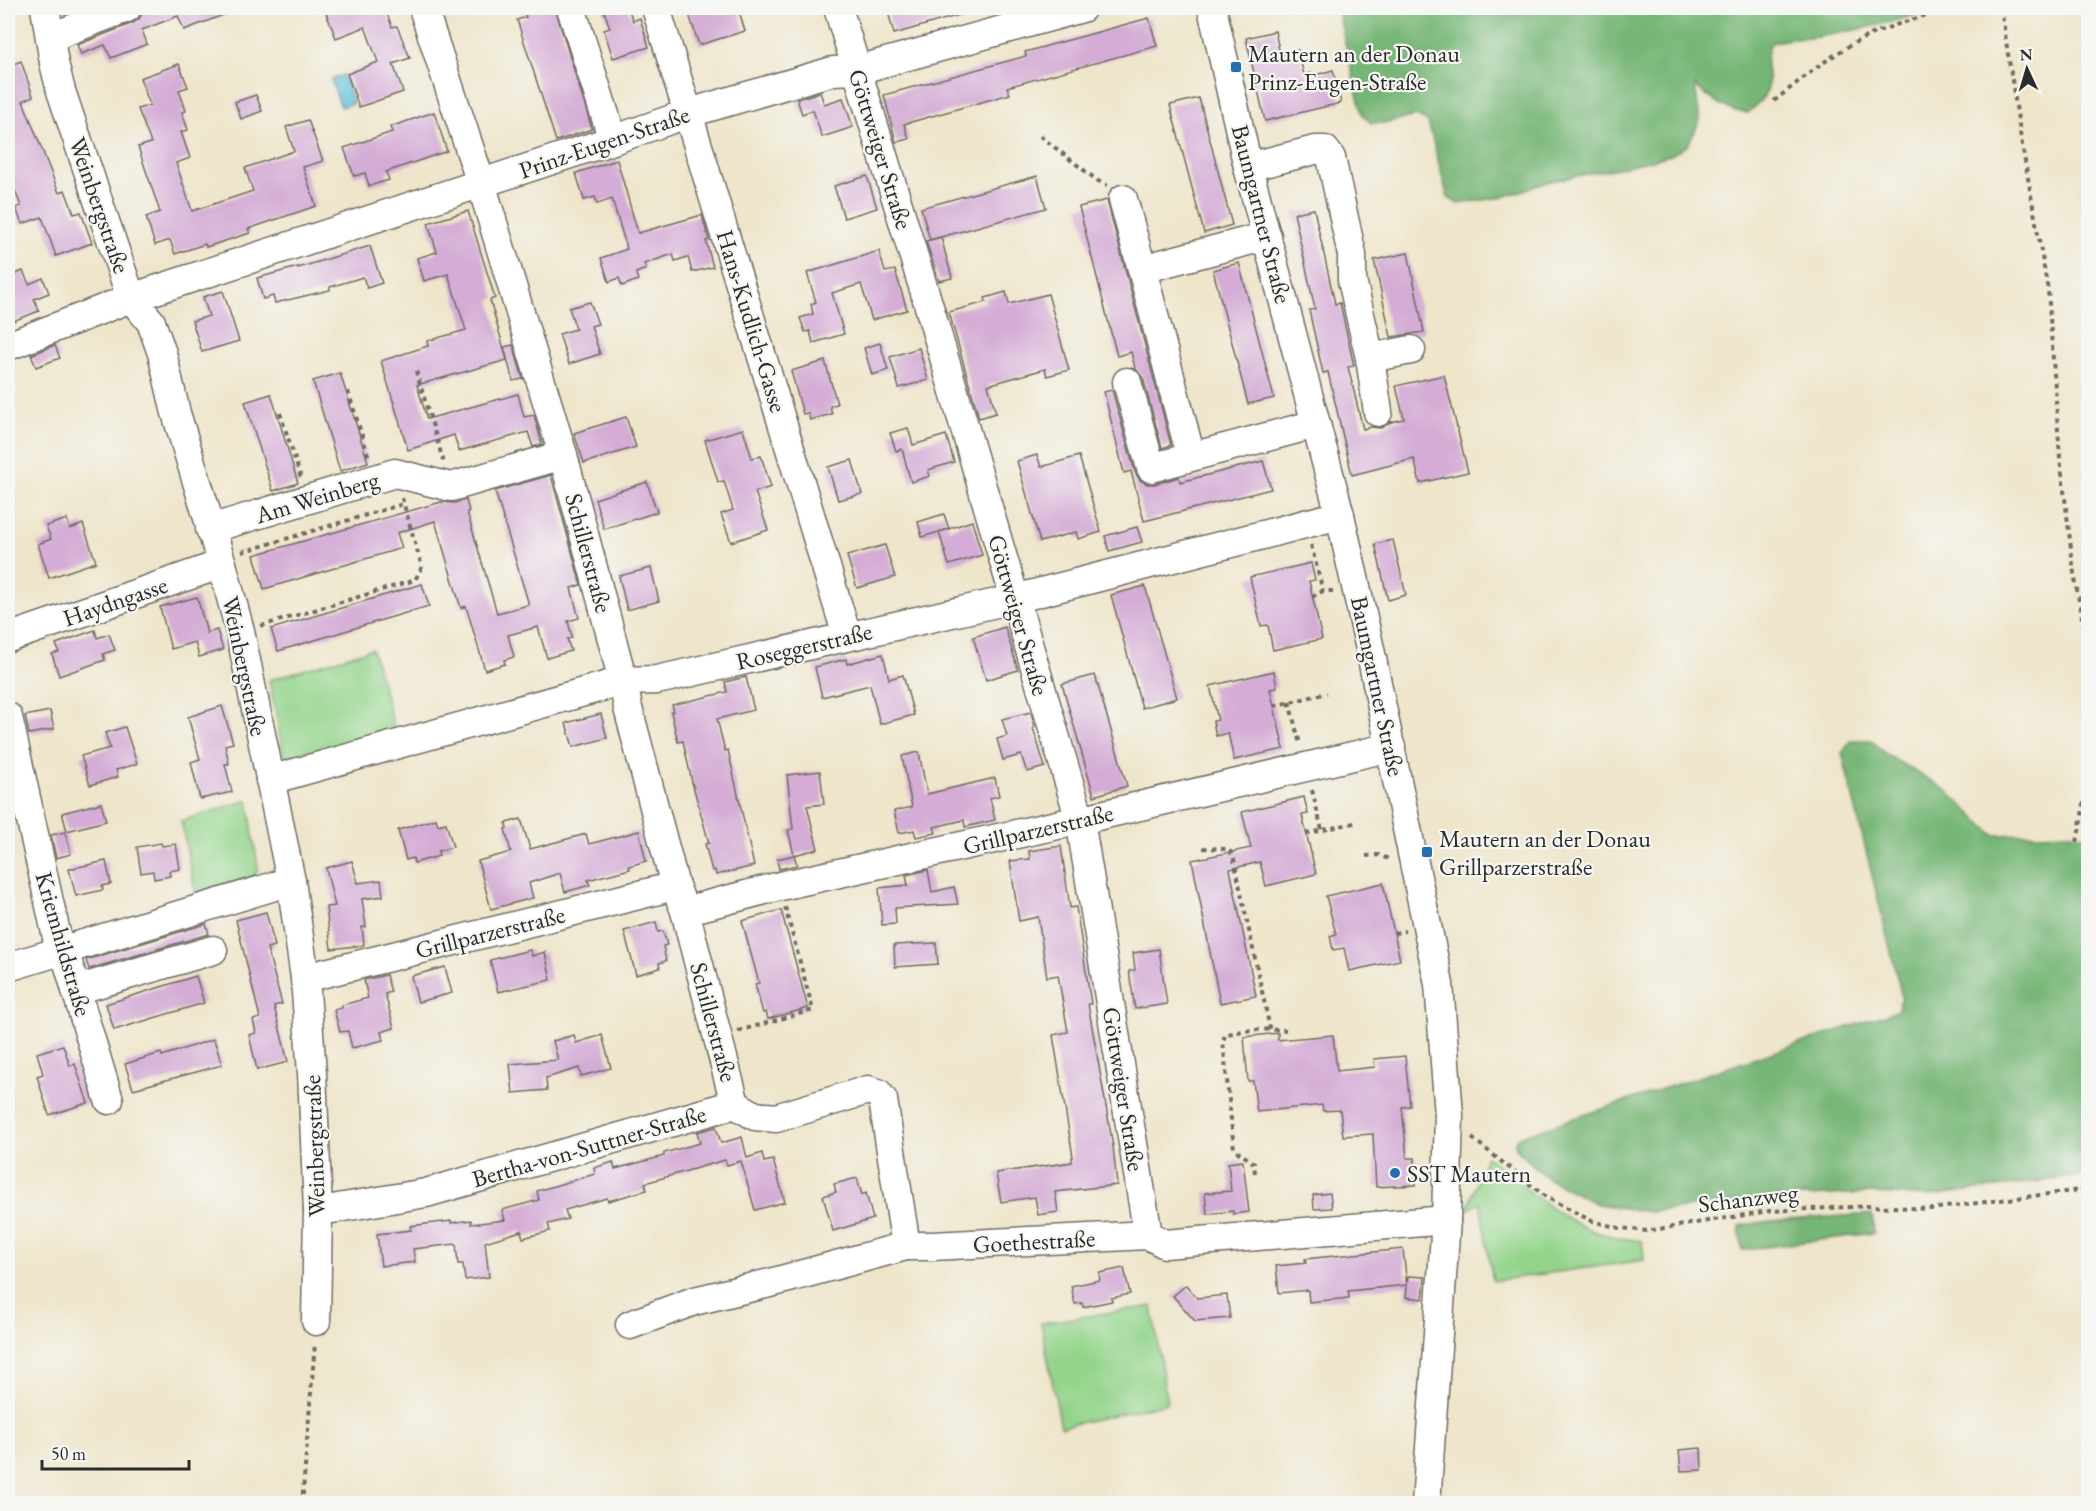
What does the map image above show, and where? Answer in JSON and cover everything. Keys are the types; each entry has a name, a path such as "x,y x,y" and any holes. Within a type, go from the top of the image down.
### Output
{"street":[{"name":"Weinbergstraße","path":"45,8 61,91 131,298 150,322 162,353 176,413 210,529 230,559 240,631 291,881 305,978 318,1210 316,1321"},
{"path":"51,37 127,8"},
{"name":"Schillerstraße","path":"423,8 481,183 563,455 623,681 628,708 735,1104"},
{"path":"571,8 613,140"},
{"name":"Hans-Kudlich-Gasse","path":"656,8 847,636"},
{"name":"Göttweiger Straße","path":"838,8 928,303 1080,820 1148,1235"},
{"name":"Prinz-Eugen-Straße","path":"8,346 131,298 689,113 833,71 857,70 1082,8"},
{"name":"Baumgartner Straße","path":"1212,8 1248,166 1340,515 1391,747 1439,984 1449,1115 1446,1220 1426,1503"},
{"path":"1248,166 1315,150 1325,150 1331,158 1352,255 1352,280 1370,358 1378,412"},
{"path":"1123,199 1191,457"},
{"path":"1142,269 1267,236"},
{"path":"1370,358 1411,350"},
{"path":"1127,382 1151,468 1316,424"},
{"name":"Am Weinberg","path":"210,529 385,476 451,487 563,455"},
{"name":"Roseggerstraße","path":"270,780 623,681 657,680 1014,599 1340,515"},
{"name":"Haydngasse","path":"8,638 230,559"},
{"name":"Kriemhildstraße","path":"8,717 60,951 68,963 109,1101"},
{"name":"Grillparzerstraße","path":"305,978 680,898 780,886 1080,820 1391,747"},
{"path":"8,967 291,881"},
{"path":"76,990 213,950"},
{"name":"Bertha-von-Suttner-Straße","path":"318,1210 426,1193 735,1104 755,1116 776,1118 868,1090 878,1093 883,1100 906,1246"},
{"name":"Goethestraße","path":"630,1325 694,1301 906,1246 1148,1235 1165,1244 1446,1220"}],"path":[{"path":"1774,102 1836,53 1862,38 1894,24 1946,8"},
{"path":"2001,8 2021,139 2048,290 2060,457 2074,573 2088,650"},
{"path":"1040,136 1098,181 1110,186 1123,199"},
{"path":"416,371 451,487"},
{"path":"255,628 414,580 422,567 404,504 385,476 348,392"},
{"path":"280,413 317,530"},
{"path":"230,559 404,504"},
{"path":"1306,524 1323,591"},
{"path":"1312,597 1323,591 1329,591"},
{"path":"1274,706 1327,693"},
{"path":"2077,842 2088,782"},
{"path":"1306,834 1358,822"},
{"path":"1203,848 1228,849 1233,855 1270,1029"},
{"path":"717,1036 813,1010 780,886"},
{"path":"1394,933 1407,930"},
{"path":"1255,1173 1254,1163 1234,1149 1223,1041 1225,1035 1231,1033 1270,1029 1286,1030"},
{"name":"Schanzweg","path":"1449,1115 1480,1145 1546,1197 1592,1221 1619,1228 1647,1230 1769,1211 1871,1206 1930,1209 2088,1189"},
{"path":"302,1503 316,1321"}],"green space":[{"path":"1337,8 1936,8 1862,29 1771,43 1767,54 1768,85 1760,102 1748,113 1739,112 1719,104 1695,86 1700,120 1688,145 1671,155 1551,181 1503,197 1458,204 1448,198 1428,122 1416,116 1383,123 1371,123 1362,114"},
{"path":"372,649 397,737 297,765 284,756 269,680"},
{"path":"1852,740 1871,740 1887,755 1945,789 1994,835 2072,833 2088,837 2088,1175 1930,1196 1870,1193 1768,1198 1650,1212 1597,1204 1548,1179 1518,1151 1515,1145 1516,1139 1897,1011 1902,997 1842,753"},
{"path":"248,800 258,869 253,878 196,895 181,821"},
{"path":"1486,1156 1535,1195 1574,1222 1601,1234 1642,1241 1644,1260 1493,1281 1480,1203 1467,1210"},
{"path":"1872,1214 1874,1233 1742,1250 1739,1226 1770,1221"},
{"path":"1152,1306 1167,1403 1061,1427 1041,1323"}],"water":[{"path":"343,75 353,103 341,107 331,80"}],"building":[{"path":"154,8 239,9 184,30 178,16 142,30 147,44 111,58 105,45 81,54 77,45 133,23 143,12"},
{"path":"324,8 385,8 392,27 397,26 410,58 393,64 403,92 359,107 347,74 378,62 365,27 336,38"},
{"path":"523,8 555,8 592,129 556,141 517,20 526,17"},
{"path":"603,8 628,8 633,21 640,18 649,47 613,58 604,30 610,28"},
{"path":"687,8 711,8 713,13 738,8 745,31 699,45"},
{"path":"887,8 970,8 970,12 894,34"},
{"path":"1149,18 1157,46 1007,87 1010,94 904,124 909,139 896,142 884,95 1026,56 1025,52"},
{"path":"1275,31 1280,55 1298,50 1304,75 1311,73 1312,76 1333,70 1341,103 1265,121 1246,38"},
{"path":"21,61 33,96 23,101 59,193 65,190 74,214 81,212 92,243 56,256 42,217 22,224 16,208 21,206 8,172 8,64 9,66"},
{"path":"179,64 188,87 179,90 186,111 182,112 188,130 181,132 190,158 176,163 192,211 253,191 245,168 294,151 286,127 308,120 323,161 303,167 316,206 248,229 250,233 206,247 205,244 175,254 170,240 155,245 146,217 160,212 138,147 151,143 138,109 150,105 140,78"},
{"path":"820,92 824,104 843,98 853,127 822,137 813,110 802,114 797,99"},
{"path":"256,95 262,111 241,119 235,102"},
{"path":"1199,98 1232,225 1204,233 1170,105"},
{"path":"434,112 447,151 386,172 389,180 369,186 365,173 354,176 344,148 392,132 390,127"},
{"path":"617,160 638,233 702,215 713,267 692,272 688,257 675,261 673,254 644,264 646,269 636,273 638,280 622,286 619,278 609,282 601,258 627,249 612,199 597,204 595,197 584,200 576,173"},
{"path":"867,176 877,208 844,218 834,186"},
{"path":"1037,176 1046,208 930,240 921,208"},
{"path":"1107,200 1171,445 1162,448 1143,378 1135,368 1131,352 1117,356 1079,207"},
{"path":"1314,209 1335,304 1340,303 1354,366 1348,367 1363,429 1381,428 1391,422 1404,419 1396,386 1444,375 1468,472 1420,483 1414,459 1352,475 1328,372 1323,373 1309,310 1315,309 1294,213"},
{"path":"468,211 495,298 490,300 507,360 417,385 427,419 518,394 524,417 534,415 542,444 533,447 528,432 459,451 454,435 408,450 381,361 428,346 427,341 466,330 448,274 424,281 417,258 437,252 428,223"},
{"path":"941,237 952,278 939,281 926,241"},
{"path":"370,246 382,283 367,288 363,277 330,287 330,290 275,303 273,296 263,299 257,278"},
{"path":"879,251 885,272 895,270 907,310 872,320 861,284 832,293 844,334 813,343 810,331 805,332 800,318 813,314 811,304 816,302 807,273"},
{"path":"1408,253 1424,332 1391,337 1374,260"},
{"path":"1239,263 1274,398 1248,404 1213,270"},
{"path":"23,271 29,284 43,278 49,293 34,299 39,311 8,323 8,277"},
{"path":"223,291 239,341 202,352 192,321 209,316 203,297"},
{"path":"1006,292 1009,304 1048,294 1069,370 1047,376 1045,369 988,385 996,413 979,418 949,312 986,302 985,298"},
{"path":"590,302 598,324 591,326 600,354 569,364 559,334 576,329 569,308"},
{"path":"880,343 888,370 872,375 864,348"},
{"path":"55,345 60,358 36,367 31,355"},
{"path":"513,345 523,379 513,381 504,347"},
{"path":"919,348 928,380 899,388 890,357"},
{"path":"825,361 837,404 830,406 832,414 810,420 808,413 803,414 791,371"},
{"path":"340,373 368,462 340,471 313,381"},
{"path":"1112,390 1135,472 1140,480 1147,484 1155,484 1179,477 1180,482 1263,461 1271,489 1144,521 1131,471 1124,473 1104,392"},
{"path":"271,394 298,483 273,491 245,402"},
{"path":"626,417 636,447 584,463 574,433"},
{"path":"908,428 913,445 946,435 954,462 928,470 930,476 911,482 902,449 896,451 890,433"},
{"path":"743,429 752,458 761,456 771,487 755,492 768,530 731,542 721,514 733,510 724,481 718,482 705,440"},
{"path":"1037,455 1041,467 1079,456 1101,532 1078,539 1076,532 1040,542 1017,461"},
{"path":"852,460 862,494 838,500 828,467"},
{"path":"551,475 581,585 571,588 579,618 568,621 572,638 567,639 571,651 547,658 538,627 508,635 514,657 504,660 505,664 485,670 466,606 461,608 435,521 397,533 402,548 264,589 254,555 441,502 455,503 466,500 469,511 467,512 497,613 529,605 495,491"},
{"path":"647,482 657,512 604,529 595,499"},
{"path":"944,514 949,529 922,537 918,522"},
{"path":"67,519 70,529 83,524 96,562 49,578 38,544 51,539 46,526"},
{"path":"972,521 982,555 949,565 939,532"},
{"path":"1137,527 1142,542 1109,551 1105,536"},
{"path":"1393,540 1406,595 1388,600 1375,544"},
{"path":"885,545 895,577 857,588 847,556"},
{"path":"1311,563 1315,580 1309,581 1322,639 1273,650 1268,625 1261,626 1250,577"},
{"path":"651,568 659,601 627,610 619,576"},
{"path":"422,584 429,606 278,651 271,629"},
{"path":"1145,586 1177,698 1142,708 1111,595"},
{"path":"197,597 207,633 217,630 223,650 199,657 195,642 171,649 160,607"},
{"path":"1005,627 1018,670 986,680 973,637"},
{"path":"95,630 97,638 109,634 115,650 103,654 105,660 59,676 52,654 59,652 56,644"},
{"path":"883,654 889,679 903,675 914,715 880,724 870,685 822,697 815,667 846,659 847,664"},
{"path":"1274,671 1277,688 1270,689 1284,749 1234,760 1228,733 1216,736 1213,721 1218,720 1210,686"},
{"path":"1095,675 1127,786 1094,796 1062,684"},
{"path":"746,677 754,710 717,719 725,751 728,750 754,866 716,875 715,870 712,871 705,844 709,843 683,741 678,742 671,712 674,711 672,705 727,692 725,682"},
{"path":"222,706 233,743 225,745 229,764 225,764 232,792 200,799 191,762 200,759 188,717"},
{"path":"50,711 54,729 29,734 25,716"},
{"path":"1031,712 1035,727 1033,728 1045,767 1027,772 1021,755 1003,760 997,739 1007,736 1002,719"},
{"path":"601,714 607,738 573,747 566,723"},
{"path":"125,727 137,764 116,770 118,777 90,785 81,756 110,748 105,733"},
{"path":"919,752 927,794 995,778 999,796 990,798 995,820 965,827 964,820 934,827 936,833 916,837 914,830 899,833 894,811 912,807 902,756"},
{"path":"820,771 824,804 807,806 818,849 794,855 788,830 793,829 787,775"},
{"path":"1304,797 1308,814 1302,815 1316,874 1266,886 1260,862 1230,869 1256,996 1220,1003 1192,860 1251,848 1242,812"},
{"path":"101,803 106,821 67,831 62,813"},
{"path":"436,819 438,825 446,823 453,847 438,851 439,856 414,863 413,858 406,860 398,830"},
{"path":"521,819 530,849 586,834 589,844 639,831 646,861 629,866 630,869 588,880 590,885 565,892 560,873 529,883 533,898 491,909 478,861 511,852 505,829 507,828 506,823"},
{"path":"65,832 71,854 56,858 51,835"},
{"path":"161,843 162,846 176,844 180,869 169,871 170,876 154,879 153,871 141,873 137,847"},
{"path":"1061,846 1070,908 1076,907 1091,1004 1088,1004 1113,1146 1117,1185 1055,1192 1058,1212 1038,1215 1035,1197 1001,1202 996,1173 1072,1162 1053,1035 1068,1032 1058,975 1047,977 1038,917 1019,921 1010,861 1030,859 1029,851"},
{"path":"794,855 797,865 779,869 777,859"},
{"path":"106,861 111,884 102,886 103,890 76,896 69,869"},
{"path":"352,861 358,883 381,880 383,896 362,899 366,927 362,927 364,945 331,949 326,907 335,906 326,868"},
{"path":"928,870 932,892 954,887 958,904 895,908 896,924 882,925 879,888 908,885 906,875"},
{"path":"1383,883 1400,960 1349,971 1344,948 1333,950 1330,936 1336,934 1326,896"},
{"path":"781,910 808,1008 768,1019 766,1012 763,1013 755,984 759,983 742,921"},
{"path":"266,912 275,946 267,948 282,1004 274,1006 288,1062 257,1070 249,1035 256,1033 253,1020 260,1018 236,920"},
{"path":"656,922 658,932 663,931 667,945 663,946 666,961 659,963 660,968 636,975 624,931"},
{"path":"206,924 209,934 89,969 86,960"},
{"path":"936,943 938,964 895,967 894,945"},
{"path":"1159,949 1167,1004 1135,1009 1129,971 1135,970 1133,953"},
{"path":"530,950 532,956 545,952 551,980 498,992 490,960"},
{"path":"445,967 452,993 418,1002 411,976"},
{"path":"386,975 391,992 385,994 394,1028 381,1032 383,1040 352,1048 348,1031 340,1032 334,1010 342,1008 342,1005 368,998 364,980"},
{"path":"196,976 204,1003 114,1030 106,1004"},
{"path":"1278,1033 1278,1040 1333,1035 1337,1071 1375,1067 1374,1059 1405,1056 1410,1106 1402,1107 1407,1158 1415,1158 1416,1185 1376,1187 1373,1134 1343,1136 1340,1110 1323,1111 1322,1105 1257,1112 1253,1081 1248,1081 1244,1037"},
{"path":"574,1035 576,1043 602,1035 611,1068 581,1076 579,1068 546,1078 547,1090 513,1093 510,1064 558,1060 553,1041"},
{"path":"214,1039 222,1065 133,1089 125,1064 161,1053 162,1056"},
{"path":"63,1045 70,1066 75,1064 88,1103 49,1115 37,1076 43,1074 37,1053"},
{"path":"716,1127 721,1143 742,1137 747,1158 762,1153 764,1162 773,1160 785,1202 755,1210 741,1161 727,1165 725,1160 645,1183 647,1190 565,1210 568,1219 548,1224 550,1231 523,1238 521,1231 485,1242 489,1277 465,1280 463,1264 458,1264 456,1244 413,1249 415,1262 381,1266 377,1234 411,1230 410,1226 451,1221 451,1223 471,1220 471,1224 505,1220 502,1210 539,1200 537,1191 595,1174 594,1168 613,1162 615,1169 664,1156 664,1153 700,1143 697,1132"},
{"path":"1243,1161 1249,1212 1207,1214 1205,1193 1231,1191 1228,1163"},
{"path":"857,1178 862,1195 866,1193 873,1219 833,1231 823,1196 836,1192 834,1184"},
{"path":"1330,1193 1332,1208 1314,1209 1313,1195"},
{"path":"1403,1249 1407,1285 1348,1291 1349,1298 1309,1302 1308,1290 1279,1293 1276,1266 1306,1263 1305,1259"},
{"path":"1124,1268 1130,1294 1111,1298 1112,1301 1083,1307 1082,1303 1075,1304 1071,1286 1100,1280 1099,1273"},
{"path":"1408,1276 1425,1277 1423,1299 1406,1297"},
{"path":"1186,1285 1197,1298 1227,1295 1230,1318 1195,1321 1173,1296"},
{"path":"1701,1448 1702,1470 1681,1471 1679,1450"}],"place":[{"name":"Mautern an der Donau Prinz-Eugen-Straße","path":"1236,67"},
{"name":"Mautern an der Donau Grillparzerstraße","path":"1427,852"},
{"name":"SST Mautern","path":"1395,1173"}]}
